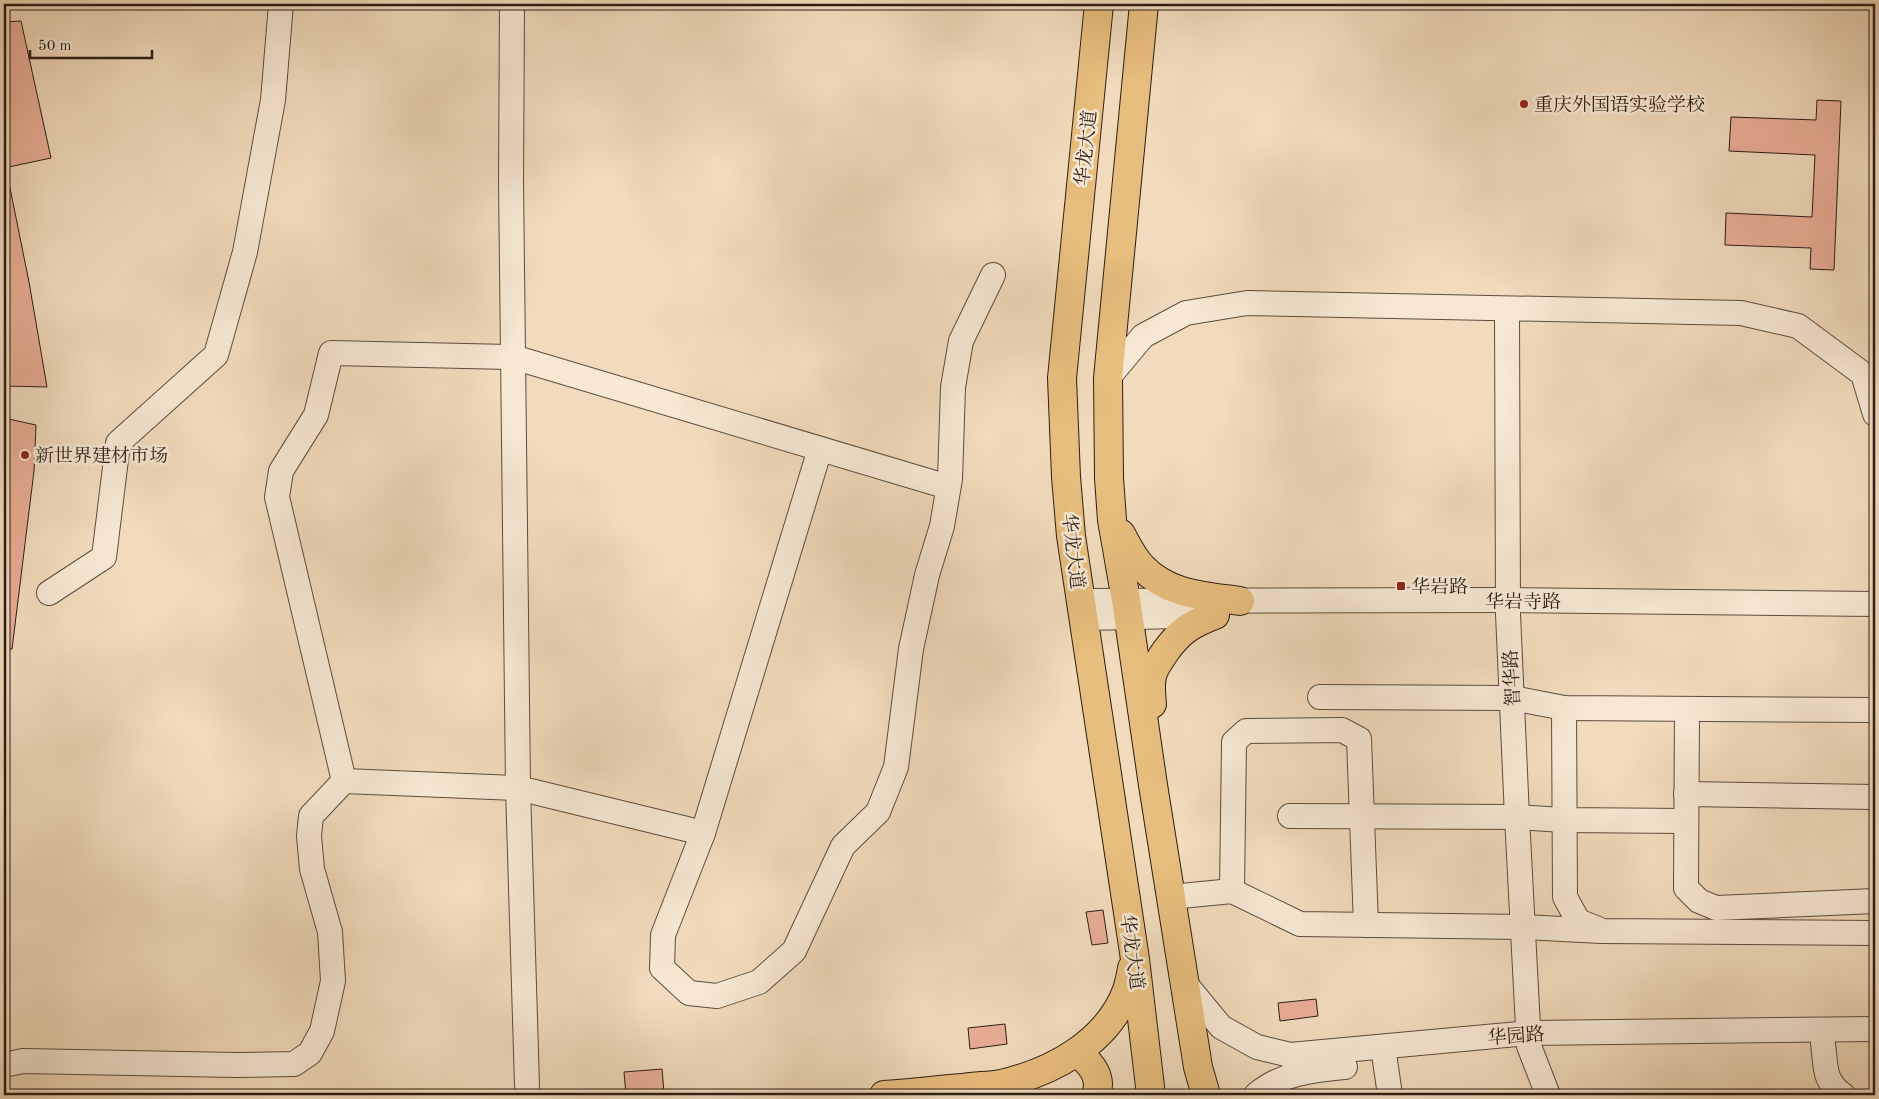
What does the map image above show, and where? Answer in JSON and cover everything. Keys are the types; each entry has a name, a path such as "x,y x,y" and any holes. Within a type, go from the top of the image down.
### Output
{"main road":[{"name":"华龙大道","path":"1099,4 1062,378 1066,476 1071,536 1135,959 1151,1095"},
{"path":"1144,4 1108,378 1109,478 1112,520 1128,609 1153,785 1198,1067 1206,1095"},
{"path":"1112,520 1132,554 1152,577 1185,593 1240,601"},
{"path":"1153,785 1154,740 1151,686 1153,674 1162,656 1184,630 1196,622 1215,615"},
{"path":"884,1095 999,1084 1030,1076 1077,1052 1098,1034 1115,1014 1127,990 1135,959"},
{"path":"1077,1052 1091,1064 1097,1077 1098,1091 1096,1095"}],"street":[{"path":"49,593 104,557 118,443 216,355 245,252 273,100 280,4"},
{"path":"512,4 513,357 518,788 528,1092"},
{"path":"820,449 703,833 663,934 662,968 689,993 717,996 759,982 794,950 843,846 878,812 896,767 911,649 927,575 942,526 948,487 954,387 961,341 993,274"},
{"path":"1108,378 1143,336 1186,313 1247,303 1741,313 1798,326 1863,374 1875,414"},
{"name":"智华路","path":"1507,309 1508,607 1517,817 1529,1040 1548,1095"},
{"path":"344,781 277,497 281,471 316,415 331,354 513,357 948,487"},
{"name":"华岩寺路","path":"1082,610 1128,609 1240,601 1875,618"},
{"name":"华岩寺路","path":"1128,609 1215,615 1508,607 1875,604"},
{"path":"1320,697 1512,698 1564,708 1875,710"},
{"path":"1564,708 1564,897 1578,921 1600,930"},
{"path":"1687,709 1686,888 1699,901 1716,908 1875,901"},
{"path":"1232,891 1234,742 1246,732 1342,730 1359,739 1366,925"},
{"path":"4,1066 23,1061 236,1066 294,1064 310,1053 322,1031 333,981 330,932 312,869 309,836 311,816 344,781 518,788 703,833"},
{"path":"1686,794 1875,797"},
{"path":"1290,816 1517,817 1563,820 1686,821"},
{"path":"1171,897 1232,891 1300,924 1875,933"},
{"name":"华园路","path":"1184,982 1221,1027 1257,1047 1290,1055 1384,1055 1529,1040 1875,1029"},
{"name":"华园路","path":"1529,1040 1875,1043"},
{"path":"1823,1043 1827,1078 1830,1084 1843,1095"},
{"path":"1384,1055 1390,1095"},
{"name":"华园路","path":"1256,1095 1273,1083 1301,1073 1384,1055"},
{"path":"1198,1067 1214,1095"}],"building":[{"path":"21,21 51,158 4,168 4,22"},
{"path":"1817,100 1841,101 1834,270 1810,269 1811,248 1725,245 1726,213 1812,217 1815,155 1729,151 1731,117 1816,120"},
{"path":"10,188 47,387 4,386 4,189"},
{"path":"4,418 36,425 34,471 12,649 4,649"},
{"path":"1103,910 1108,943 1092,945 1086,912"},
{"path":"1316,999 1318,1016 1280,1021 1278,1003"},
{"path":"1005,1024 1007,1044 970,1049 968,1028"},
{"path":"662,1069 664,1092 626,1095 624,1072"}],"place":[{"name":"重庆外国语实验学校","path":"1524,104"},
{"name":"新世界建材市场","path":"25,455"},
{"name":"华岩路","path":"1401,586"}]}
